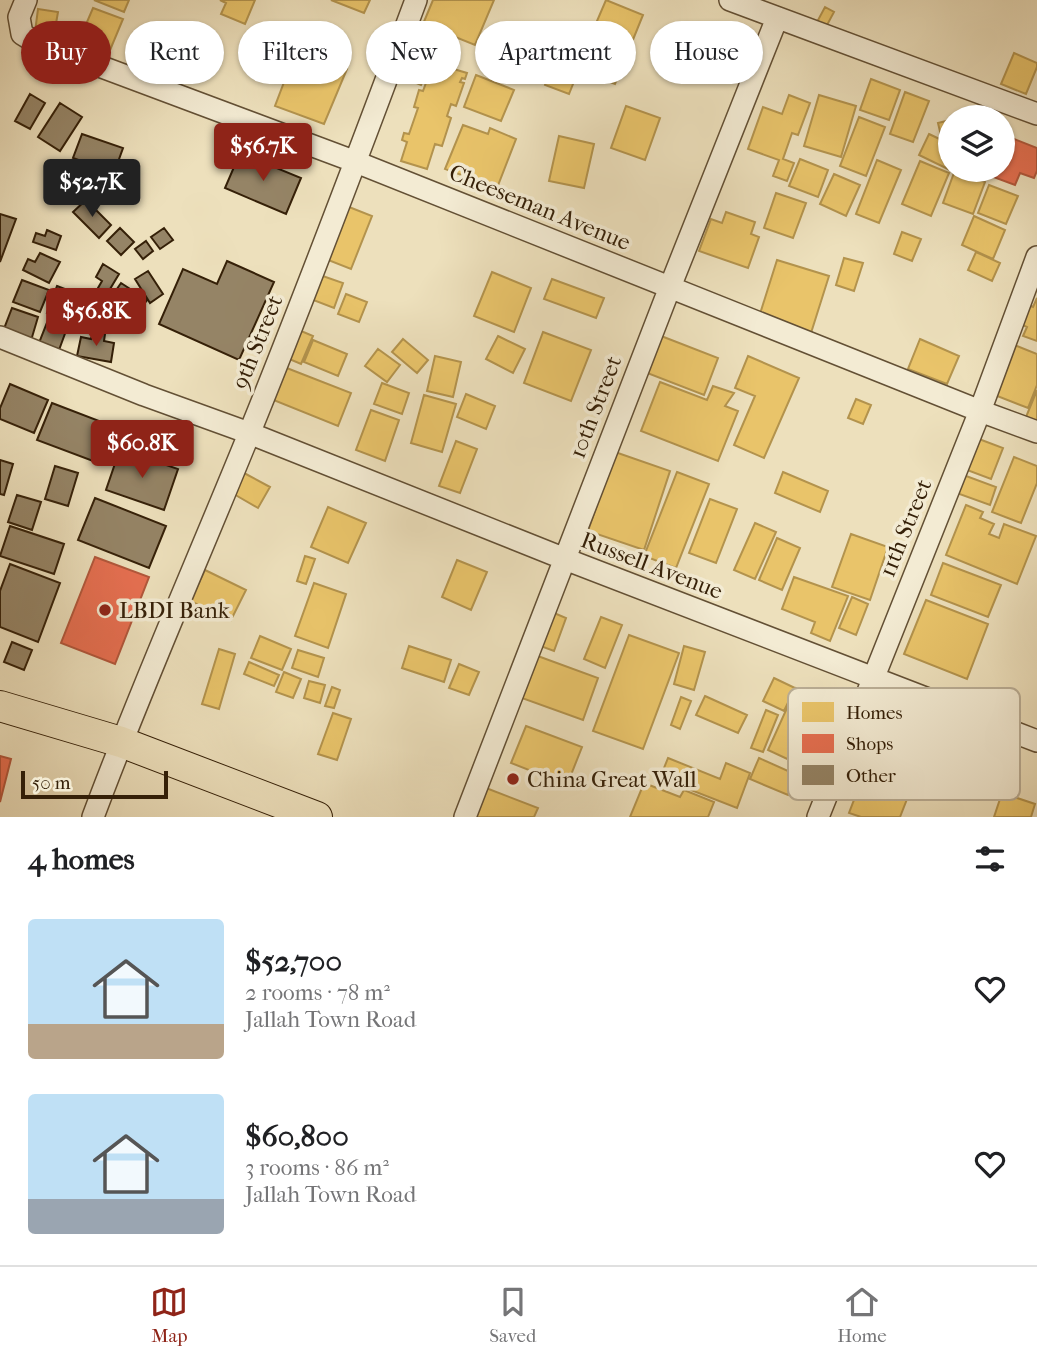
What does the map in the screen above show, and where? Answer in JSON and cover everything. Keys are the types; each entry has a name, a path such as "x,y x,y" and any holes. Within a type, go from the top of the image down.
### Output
{"highway":[{"path":"0,706 121,742 317,817"}],"street":[{"name":"Cheeseman Avenue","path":"26,0 19,17 22,34 34,42 356,162 1037,432"},
{"name":"9th Street","path":"93,817 121,742 249,433 356,162 416,0"},
{"path":"730,0 1037,114"},
{"name":"10th Street","path":"465,817 777,18"},
{"name":"11th Street","path":"870,688 980,411 1037,257"},
{"name":"Russell Avenue","path":"0,337 900,688"},
{"name":"Russell Avenue","path":"1020,734 1037,741"},
{"name":"11th Street","path":"818,817 825,800"}],"building: Homes":[{"path":"94,0 129,0 124,12"},
{"path":"220,0 255,0 246,21 238,21 221,14 226,3"},
{"path":"331,0 370,0 364,13"},
{"path":"433,0 494,0 485,21 475,21 475,45 461,39 461,21 424,21"},
{"path":"606,0 643,15 636,32 636,21 597,21"},
{"path":"825,7 834,12 826,27 817,22"},
{"path":"93,8 123,19 111,48 111,21 87,21"},
{"path":"38,9 58,12 56,21 36,21"},
{"path":"1014,53 1037,63 1026,94 1001,84"},
{"path":"461,71 467,73 465,79 461,80"},
{"path":"475,78 475,84 499,84 514,90 501,121 464,107"},
{"path":"871,79 900,90 889,120 860,110"},
{"path":"464,83 456,106 451,104 447,116 451,118 442,146 435,144 427,169 401,161 407,142 402,140 404,133 409,134 418,108 414,107 419,90 423,91 426,84"},
{"path":"283,84 341,84 324,124 275,106"},
{"path":"545,84 573,84 569,94"},
{"path":"905,92 929,101 913,142 890,134"},
{"path":"789,95 810,103 798,135 792,133 783,159 794,163 787,181 773,176 779,160 748,149 763,107 782,114"},
{"path":"819,95 856,106 841,157 804,146"},
{"path":"626,106 660,118 645,160 611,148"},
{"path":"859,117 885,127 866,176 840,166"},
{"path":"463,125 488,134 490,128 516,139 497,188 445,169"},
{"path":"929,134 938,138 938,164 919,155"},
{"path":"559,136 594,144 584,188 549,181"},
{"path":"800,159 828,170 818,197 789,186"},
{"path":"877,160 901,170 879,223 856,214"},
{"path":"920,161 938,168 938,182 945,182 931,216 902,204"},
{"path":"834,174 860,185 846,216 820,204"},
{"path":"951,182 985,182 973,214 943,203"},
{"path":"989,185 1018,196 1006,224 978,213"},
{"path":"776,193 806,203 793,238 764,228"},
{"path":"344,205 372,216 351,269 323,258"},
{"path":"726,212 755,222 751,234 759,237 748,268 699,251 711,219 722,223"},
{"path":"974,216 1005,230 993,259 962,245"},
{"path":"902,232 921,239 912,261 894,254"},
{"path":"976,252 1000,263 992,281 968,270"},
{"path":"844,258 863,263 854,291 836,285"},
{"path":"777,260 829,276 811,333 759,317"},
{"path":"492,272 531,288 514,332 474,316"},
{"path":"317,274 343,283 334,308 308,298"},
{"path":"552,279 604,298 596,318 544,299"},
{"path":"346,294 367,302 359,322 338,314"},
{"path":"1037,298 1037,341 1023,336 1027,327 1020,324 1028,305 1033,307"},
{"path":"294,328 313,336 301,364 282,356"},
{"path":"543,332 591,350 571,401 524,383"},
{"path":"656,334 718,358 704,395 642,371"},
{"path":"498,336 525,349 513,373 486,359"},
{"path":"403,339 428,360 417,373 392,352"},
{"path":"920,339 959,356 947,384 908,369"},
{"path":"313,340 347,354 338,376 304,362"},
{"path":"1012,344 1037,354 1037,385 1028,408 992,394"},
{"path":"378,349 400,365 387,382 365,366"},
{"path":"435,356 461,362 453,397 427,391"},
{"path":"748,356 799,378 764,458 734,445 755,396 735,388"},
{"path":"279,365 351,393 338,426 266,397"},
{"path":"660,382 707,400 713,386 734,393 725,406 738,411 718,461 641,431"},
{"path":"382,383 409,393 402,414 374,404"},
{"path":"1037,390 1037,422 1026,417"},
{"path":"466,394 495,406 486,429 457,417"},
{"path":"424,395 456,404 442,452 411,443"},
{"path":"856,399 871,405 863,424 848,418"},
{"path":"371,410 399,420 385,461 356,450"},
{"path":"971,436 1003,448 991,479 959,467"},
{"path":"456,441 477,449 460,493 439,486"},
{"path":"615,452 670,471 644,550 588,531"},
{"path":"1014,457 1037,466 1037,483 1021,523 992,512"},
{"path":"677,472 709,484 676,568 644,556"},
{"path":"783,472 828,491 820,512 775,493"},
{"path":"244,473 270,487 258,508 232,493"},
{"path":"958,473 996,487 990,505 951,491"},
{"path":"710,499 737,509 716,563 689,553"},
{"path":"966,505 983,512 980,518 994,524 989,534 999,538 1004,524 1036,536 1017,584 946,555"},
{"path":"328,507 366,523 348,563 311,547"},
{"path":"755,523 776,532 755,579 734,570"},
{"path":"851,534 888,547 870,600 832,587"},
{"path":"777,538 800,548 782,590 759,580"},
{"path":"305,556 315,559 306,584 297,581"},
{"path":"457,560 487,572 471,610 442,597"},
{"path":"943,563 1001,585 988,617 931,595"},
{"path":"205,570 246,590 231,620 190,601"},
{"path":"794,577 848,596 830,641 811,633 815,622 782,609"},
{"path":"314,583 346,594 328,648 295,636"},
{"path":"852,597 868,604 856,635 839,628"},
{"path":"926,600 988,624 967,679 904,654"},
{"path":"547,610 566,618 554,651 535,644"},
{"path":"601,617 622,625 605,668 584,659"},
{"path":"629,635 679,653 643,749 593,731"},
{"path":"260,636 291,649 282,670 251,658"},
{"path":"409,646 451,660 444,682 402,668"},
{"path":"684,646 705,652 694,690 674,684"},
{"path":"219,649 235,654 219,709 202,704"},
{"path":"298,650 324,658 318,677 292,668"},
{"path":"535,655 598,678 583,720 519,697"},
{"path":"249,662 279,675 274,686 244,674"},
{"path":"459,664 479,672 469,695 449,688"},
{"path":"284,672 301,679 293,698 276,692"},
{"path":"774,678 795,688 788,688 788,703 784,711 763,701"},
{"path":"309,681 325,685 320,703 304,698"},
{"path":"332,687 340,690 334,708 325,706"},
{"path":"705,696 747,715 738,733 696,715"},
{"path":"681,697 691,701 680,729 671,725"},
{"path":"788,706 788,759 768,750"},
{"path":"766,710 778,715 763,752 751,748"},
{"path":"333,713 351,719 337,760 318,754"},
{"path":"526,726 582,747 567,785 511,763"},
{"path":"668,758 720,779 726,763 750,773 737,808 660,778"},
{"path":"759,758 788,771 788,795 750,779"},
{"path":"644,783 680,797 684,790 714,802 708,817 630,817"},
{"path":"486,788 538,808 534,817 474,817"},
{"path":"1020,799 1035,804 1031,817 994,817 1000,800"},
{"path":"854,800 907,800 900,817 861,817 849,813"}],"building: Shops":[{"path":"1015,139 1037,148 1037,171 1034,178 1020,173 1015,185 1007,182 1015,182"},
{"name":"LBDI Bank","path":"95,557 149,577 115,664 61,643"},
{"path":"0,756 11,759 0,802"}],"building: Other":[{"path":"30,94 45,103 30,129 15,121"},
{"path":"60,103 82,117 60,151 38,137"},
{"path":"82,134 123,148 114,173 73,158"},
{"path":"240,153 301,178 286,214 225,188"},
{"path":"72,165 89,172 78,200 61,194"},
{"path":"86,200 111,225 99,238 73,212"},
{"path":"0,214 16,219 0,262"},
{"path":"120,228 134,242 121,255 107,241"},
{"path":"164,228 173,240 160,249 151,237"},
{"path":"47,230 61,236 56,250 33,242 36,233 45,236"},
{"path":"146,241 153,251 143,259 135,249"},
{"path":"40,253 60,262 49,283 23,270 28,259 35,262"},
{"path":"227,261 274,282 239,360 159,324 183,269 217,284"},
{"path":"103,264 119,274 107,294 98,288 102,281 96,277"},
{"path":"148,271 163,294 150,303 135,279"},
{"path":"22,280 49,290 40,312 13,302"},
{"path":"121,283 147,300 136,316 110,299"},
{"path":"57,286 78,294 68,320 47,313"},
{"path":"96,298 117,310 107,326 86,314"},
{"path":"12,308 38,317 30,344 2,334"},
{"path":"48,320 67,328 59,350 39,343"},
{"path":"93,332 105,334 104,341 114,343 111,362 77,356 81,337 91,339"},
{"path":"10,384 48,400 34,433 0,419 0,408"},
{"path":"52,403 107,424 93,461 37,440"},
{"path":"120,449 178,469 164,510 106,490"},
{"path":"0,460 13,464 4,495 0,494"},
{"path":"55,466 78,473 68,506 45,499"},
{"path":"17,495 41,502 32,530 8,522"},
{"path":"95,498 166,526 149,568 78,540"},
{"path":"10,526 64,544 54,574 0,556"},
{"path":"10,564 60,583 38,642 0,627 0,591"},
{"path":"12,642 32,650 24,670 4,662"}],"place":[{"name":"LBDI Bank","path":"105,610"},
{"name":"China Great Wall","path":"513,779"}]}
